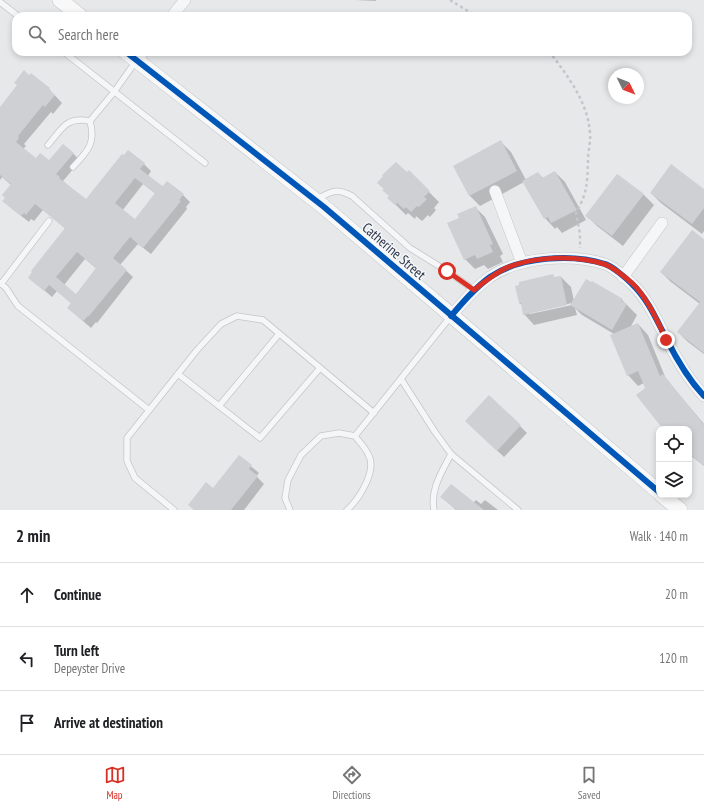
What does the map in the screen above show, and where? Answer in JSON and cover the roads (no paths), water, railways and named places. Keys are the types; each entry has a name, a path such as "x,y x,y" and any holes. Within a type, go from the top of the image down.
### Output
{"street":[{"path":"60,0 75,12"},
{"path":"175,12 185,0"},
{"name":"Catherine Street","path":"136,56 315,200 656,489"},
{"path":"495,191 522,263"},
{"path":"623,277 662,223"},
{"path":"451,316 474,290 491,277 505,269 522,263 537,259 579,258 606,264 632,284 654,313 666,340 681,366 704,395"},
{"path":"666,498 680,510"}],"lane":[{"path":"0,2 13,12"},
{"path":"69,56 205,163"},
{"path":"90,121 114,92 134,56"},
{"path":"48,144 70,121 81,119 90,121"},
{"path":"73,167 87,153 92,141 93,132 90,121"},
{"path":"315,200 332,192 341,190 352,196 410,248 474,290"},
{"path":"49,221 0,284 6,288 18,306 149,410"},
{"path":"174,510 135,478 127,461 127,438 197,350 221,324 237,316 263,320 374,413"},
{"path":"355,436 451,316"},
{"path":"219,406 279,334"},
{"path":"178,374 260,438 320,368"},
{"path":"401,379 451,454 518,510"},
{"path":"290,510 285,498 288,480 301,455 321,436 339,433 355,436 369,455 371,470 365,486 347,510"},
{"path":"434,510 433,502 437,482 451,454"}]}
